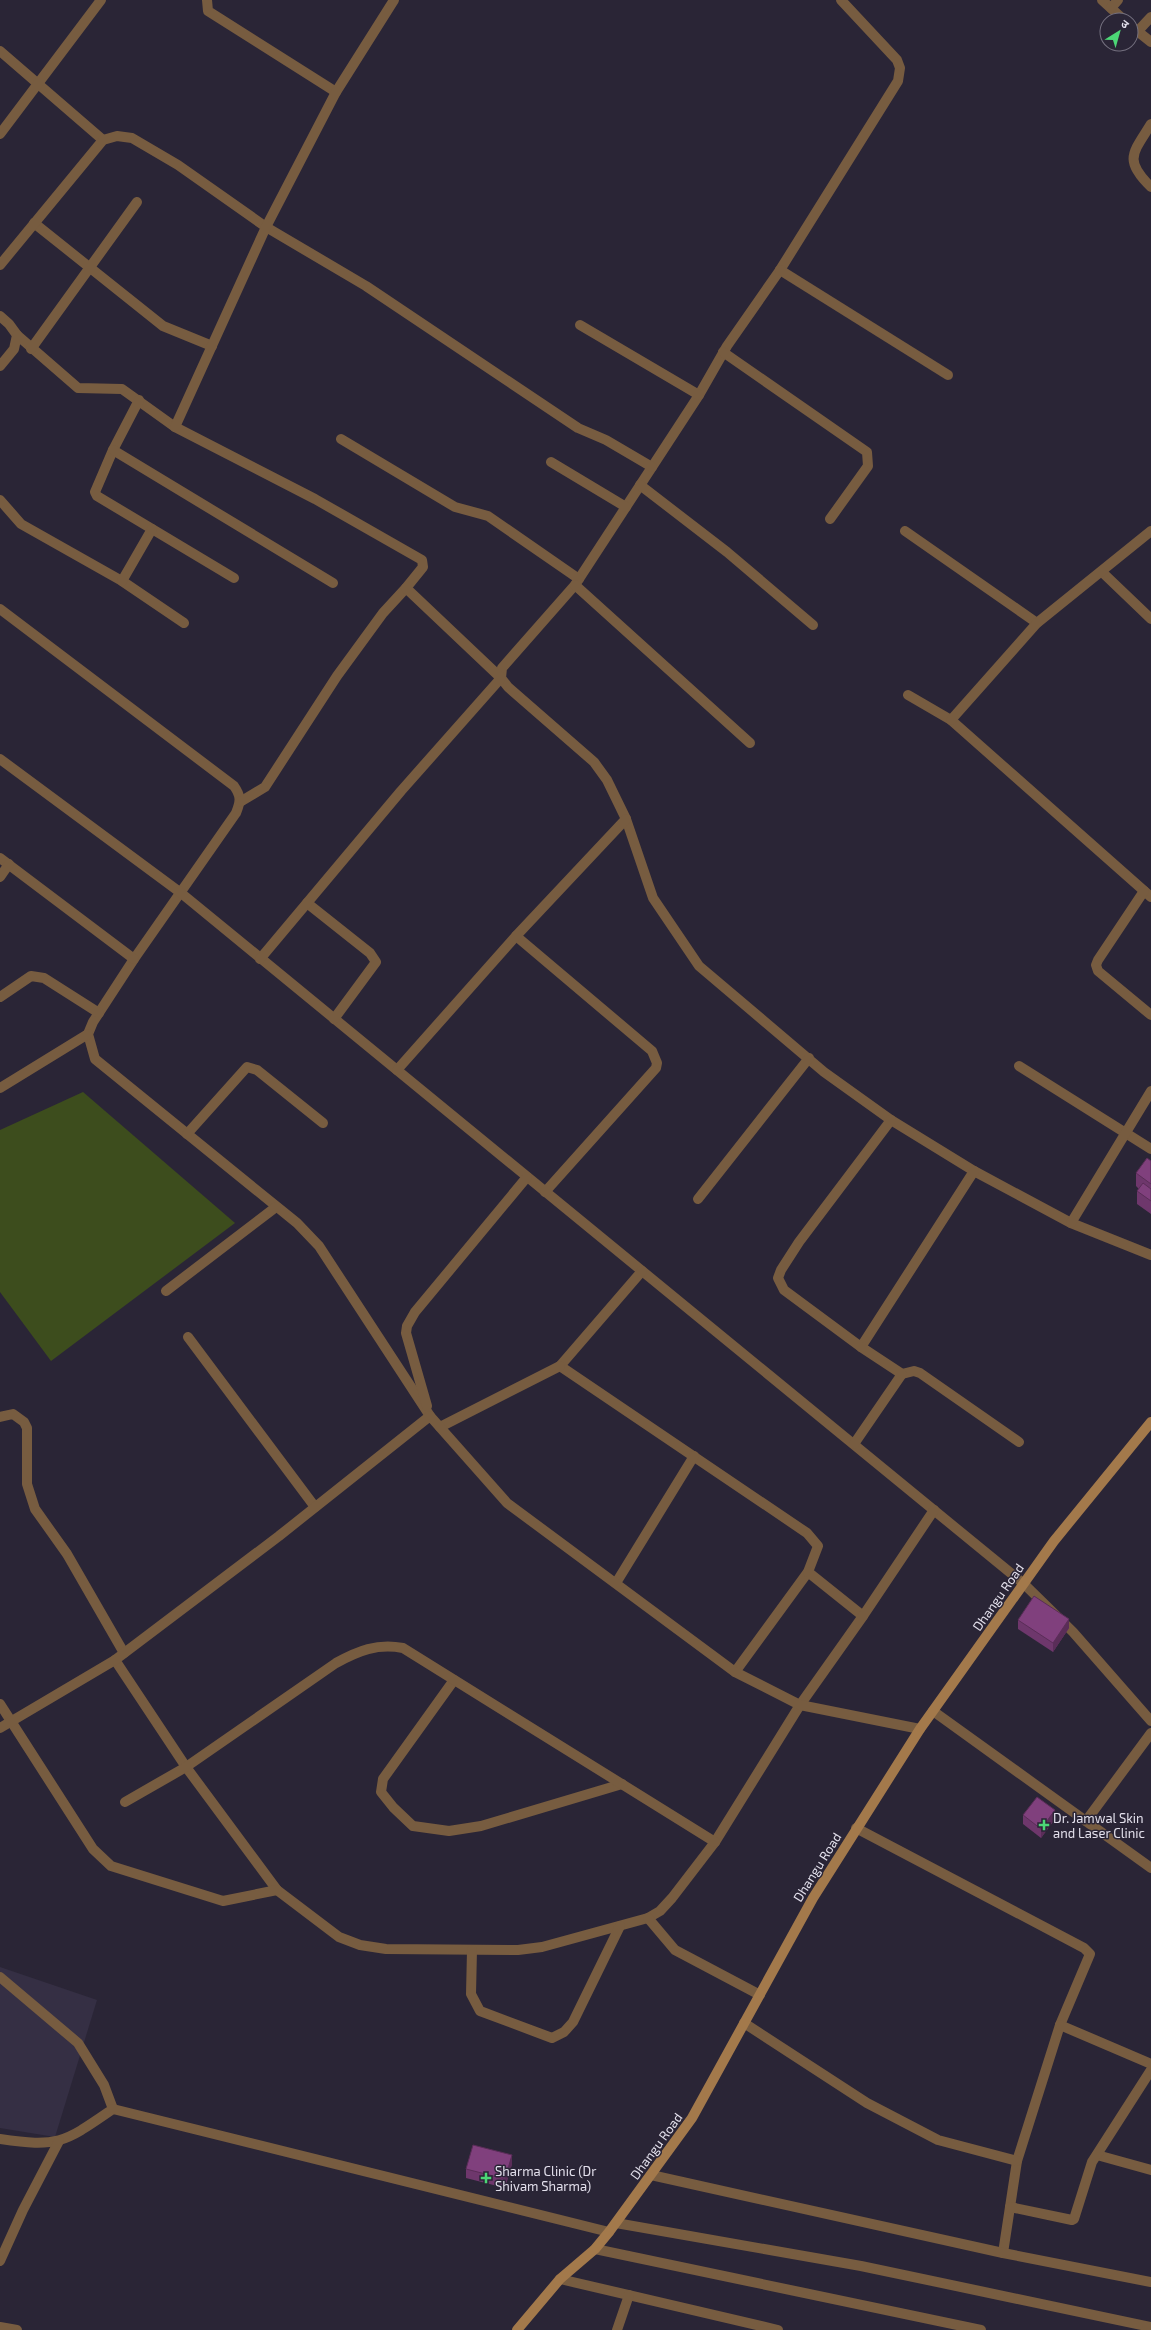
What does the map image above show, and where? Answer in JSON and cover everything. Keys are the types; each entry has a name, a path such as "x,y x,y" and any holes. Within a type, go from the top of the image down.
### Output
{"street":[{"path":"0,134 101,0"},
{"path":"207,0 208,11 336,92"},
{"path":"175,427 266,227 336,92 394,0"},
{"path":"260,959 396,797 501,678 502,668 577,582 699,395 723,352 780,270 900,75 900,68 897,60 841,0"},
{"path":"1102,0 1115,12"},
{"path":"1110,8 1118,0"},
{"path":"1139,26 1151,18"},
{"path":"1139,33 1151,42"},
{"path":"0,51 103,140"},
{"path":"1151,124 1135,150 1133,160 1136,173 1151,187"},
{"path":"0,265 103,140 118,136 132,138 178,165 266,227 366,286 578,428 606,440 652,467"},
{"path":"31,349 91,269 137,202"},
{"path":"34,223 163,326 212,346"},
{"path":"780,270 948,375"},
{"path":"0,316 9,324 17,336 31,349 78,388 117,388 139,400 175,427 315,499 422,560 423,567 383,613 337,676 265,786 240,802"},
{"path":"580,325 699,395"},
{"path":"0,366 14,349 17,336"},
{"path":"723,352 861,445 867,452 868,466 830,519"},
{"path":"139,400 113,450 95,492 97,496 234,578"},
{"path":"341,440 455,507 488,516 577,582 750,743"},
{"path":"113,450 333,583"},
{"path":"551,462 626,507"},
{"path":"640,485 727,552 813,626"},
{"path":"0,500 21,524 122,581 184,623"},
{"path":"122,581 152,529"},
{"path":"905,531 1037,623"},
{"path":"951,720 1037,623 1151,531"},
{"path":"1102,572 1151,619"},
{"path":"406,588 501,678 508,687 594,762 607,780 626,819 653,898 699,966 808,1058 891,1120 974,1171 1070,1223 1151,1255"},
{"path":"0,610 234,786 239,794 240,802 236,813 134,959 99,1013 88,1034 0,1088"},
{"path":"908,695 951,720 1148,894 1098,960 1096,965 1098,971 1151,1015"},
{"path":"0,759 181,893 1024,1584 1072,1632 1151,1721"},
{"path":"397,1070 516,936 626,819"},
{"path":"0,858 134,959"},
{"path":"0,877 8,864"},
{"path":"307,903 370,953 376,962 334,1019"},
{"path":"516,936 652,1051 657,1063 656,1068 545,1192"},
{"path":"0,997 30,976 36,976 44,978 99,1013"},
{"path":"88,1034 95,1059 276,1206 319,1246 430,1416 506,1503 735,1672 800,1705 920,1729"},
{"path":"698,1200 808,1058"},
{"path":"1019,1066 1151,1148"},
{"path":"187,1134 247,1067 257,1070 323,1123"},
{"path":"1070,1223 1151,1091"},
{"path":"891,1120 799,1242 781,1270 778,1278 784,1290 861,1347 902,1374"},
{"path":"861,1347 974,1171"},
{"path":"430,1416 406,1333 407,1326 415,1312 527,1177"},
{"path":"166,1291 276,1206"},
{"path":"440,1426 560,1366 642,1271"},
{"path":"188,1337 315,1507"},
{"path":"560,1366 815,1540 818,1550 808,1572 735,1672"},
{"path":"854,1444 902,1374 914,1371 920,1373 1019,1442"},
{"path":"0,1416 13,1414 24,1422 27,1428 27,1484 33,1504 67,1554 124,1653"},
{"path":"0,1728 115,1660 315,1507 430,1416"},
{"name":"Dhangu Road","path":"517,2330 560,2279 595,2249 616,2223 692,2118 812,1898 920,1729 1054,1541 1151,1422"},
{"path":"616,1583 694,1456"},
{"path":"115,1660 186,1767 277,1890 339,1937 360,1945 386,1949 518,1950 542,1947 648,1918 660,1911 672,1898 715,1842 800,1705 863,1616 934,1510"},
{"path":"808,1572 863,1616"},
{"path":"125,1802 186,1767 336,1663 357,1652 388,1645 403,1648 715,1842"},
{"path":"454,1680 383,1779 381,1792 393,1807 413,1826 449,1831 481,1826 622,1784"},
{"path":"0,1704 93,1849 111,1866 222,1901 277,1890"},
{"path":"933,1711 1151,1868"},
{"path":"1086,1821 1151,1733"},
{"path":"856,1828 1088,1951 1090,1958 1060,2025 1017,2161 1004,2252"},
{"path":"648,1918 675,1950 760,1995"},
{"path":"472,1950 471,1994 480,2011 552,2038 564,2032 572,2022 620,1926"},
{"path":"0,1977 78,2043 104,2085 113,2109"},
{"path":"744,2024 867,2103 938,2140 1017,2161"},
{"path":"1060,2025 1151,2064"},
{"path":"1010,2207 1072,2220 1074,2219 1092,2162 1151,2070"},
{"path":"0,2138 36,2144 59,2141 76,2134 113,2109 609,2232"},
{"path":"0,2261 59,2141"},
{"path":"1097,2155 1151,2170"},
{"path":"651,2175 1004,2252 1151,2282"},
{"path":"616,2223 861,2266 1151,2327"},
{"path":"595,2249 981,2330"},
{"path":"560,2279 778,2330"},
{"path":"617,2330 629,2296"},
{"path":"0,2327 17,2330"}],"shaded area":[{"path":"0,1967 97,2000 55,2137 0,2128"}],"green space":[{"path":"83,1092 235,1223 51,1361 0,1292 0,1130"}],"building":[{"path":"1147,1158 1151,1161 1151,1184 1136,1173"},
{"path":"1143,1183 1151,1189 1151,1201 1137,1191"},
{"path":"1034,1596 1069,1619 1053,1643 1018,1620"},
{"path":"1037,1797 1055,1810 1041,1829 1023,1815"},
{"path":"473,2145 512,2155 505,2179 466,2169"}],"place":[{"name":"Dr. Jamwal Skin and Laser Clinic","path":"1044,1825"},
{"name":"Sharma Clinic (Dr Shivam Sharma)","path":"486,2178"}]}
